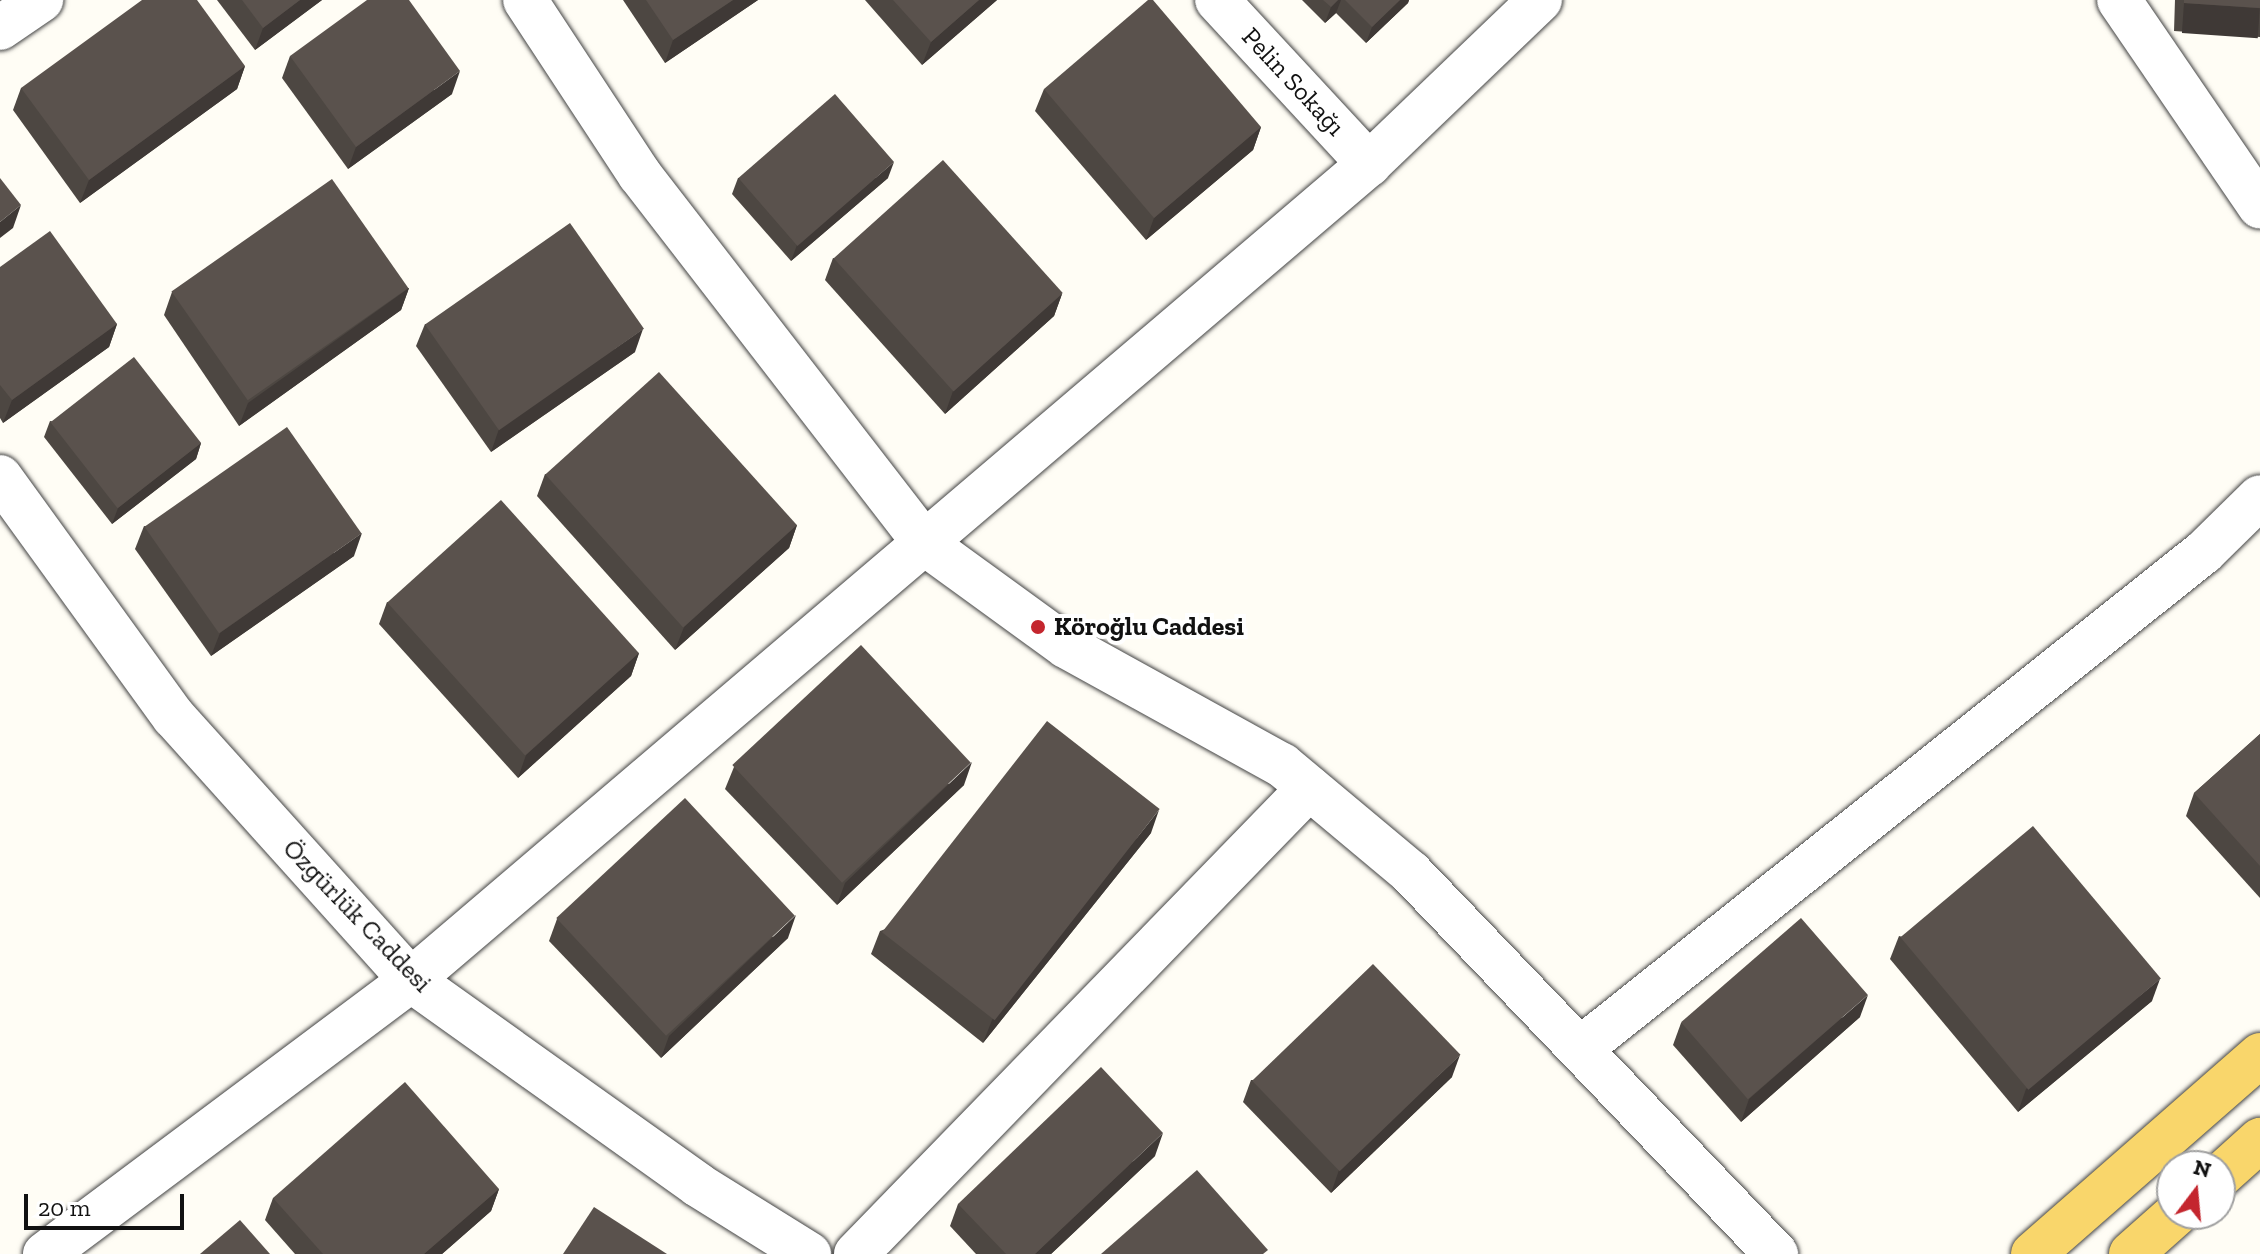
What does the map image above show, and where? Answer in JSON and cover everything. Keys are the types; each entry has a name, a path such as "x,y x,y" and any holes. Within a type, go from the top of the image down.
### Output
{"main road":[{"path":"2033,1254 2260,1055"},
{"path":"2236,1162 2260,1140"},
{"path":"2131,1254 2158,1230"}],"street":[{"path":"0,28 41,0"},
{"path":"525,0 640,175 924,543 1066,646 1282,765 1411,873 1776,1254"},
{"name":"Pelin Sokağı","path":"1217,0 1369,164"},
{"path":"45,1254 411,980 1369,164 1540,0"},
{"path":"2119,0 2260,207"},
{"name":"Özgürlük Caddesi","path":"0,477 174,717 411,980 698,1185 809,1254"},
{"path":"1580,1049 2204,552 2260,497"},
{"path":"856,1254 1309,788"}],"building":[{"path":"142,0 197,0 245,66 89,180 21,88"},
{"path":"242,0 300,0 263,28"},
{"path":"367,0 409,0 460,71 356,147 290,56"},
{"path":"646,0 733,0 673,40"},
{"path":"893,0 979,0 931,42"},
{"path":"1148,0 1153,0 1261,127 1154,218 1044,89"},
{"path":"1323,0 1338,0 1331,7"},
{"path":"1345,0 1400,0 1372,27"},
{"path":"2184,0 2260,0 2260,8 2184,3"},
{"path":"835,94 894,162 797,246 738,178"},
{"path":"943,160 1063,293 954,391 834,258"},
{"path":"0,178 21,205 0,222"},
{"path":"332,179 408,288 248,400 171,291"},
{"path":"570,223 644,329 499,430 425,325"},
{"path":"50,231 117,324 12,400 0,385 0,267"},
{"path":"134,357 201,443 118,508 50,422"},
{"path":"659,372 797,525 683,627 545,474"},
{"path":"287,427 362,533 219,633 144,527"},
{"path":"501,500 639,653 525,755 387,602"},
{"path":"861,645 971,763 842,883 732,765"},
{"path":"1047,721 1160,809 995,1020 882,932"},
{"path":"2260,734 2260,866 2194,793"},
{"path":"685,798 795,916 666,1036 556,918"},
{"path":"2033,826 2161,978 2028,1090 1900,937"},
{"path":"1801,918 1868,995 1748,1099 1681,1022"},
{"path":"1373,964 1461,1055 1340,1171 1252,1081"},
{"path":"1101,1067 1163,1133 1035,1254 1006,1254 958,1204"},
{"path":"405,1082 499,1189 424,1254 323,1254 273,1198"},
{"path":"1197,1170 1268,1250 1263,1254 1101,1254"},
{"path":"594,1207 667,1254 563,1254"},
{"path":"240,1220 270,1254 200,1254"}],"place":[{"name":"Köroğlu Caddesi","path":"1038,627"}]}
